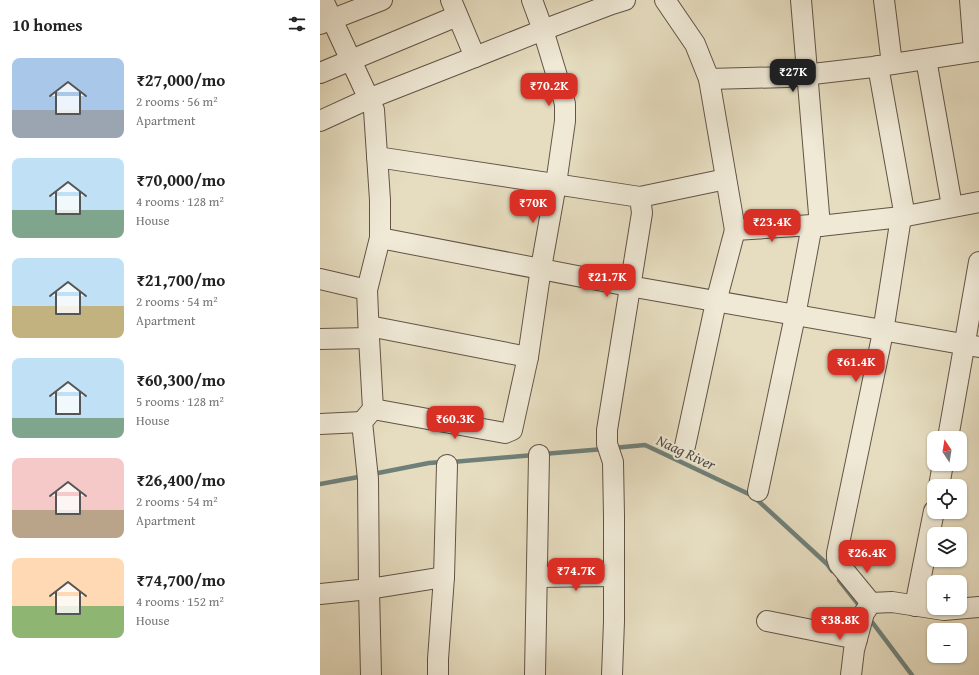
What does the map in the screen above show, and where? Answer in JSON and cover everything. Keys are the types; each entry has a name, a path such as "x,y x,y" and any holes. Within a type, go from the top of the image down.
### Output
{"street":[{"path":"323,0 326,21 351,61 374,110 380,200 380,238 367,290 369,332 367,469 371,675"},
{"path":"326,21 382,0"},
{"path":"320,424 368,416 505,433 512,430 515,424 528,357 565,121 565,104 543,30 532,0"},
{"path":"665,0 695,44 709,79 735,230 716,302 685,446"},
{"path":"758,491 816,225 802,0"},
{"path":"868,608 839,564 837,558 883,332 903,217 885,65 884,0"},
{"path":"709,79 807,75 977,51 970,0"},
{"path":"320,121 368,99 616,1"},
{"path":"320,73 351,61 454,8 475,58"},
{"path":"926,59 952,206"},
{"path":"377,157 640,197 726,179"},
{"path":"612,675 614,620 613,462 607,437 629,286 642,213 640,197"},
{"path":"735,230 816,225 903,217 952,206 979,202"},
{"path":"380,238 716,302 883,332 972,346"},
{"path":"950,431 972,346 979,262"},
{"path":"320,279 367,290"},
{"path":"320,339 369,332 528,357"},
{"path":"535,675 540,455"},
{"path":"438,675 444,577 447,465"},
{"path":"915,606 932,519"},
{"path":"538,577 614,576"},
{"path":"320,594 369,589 444,577"},
{"path":"868,608 892,602 944,610 979,607"},
{"path":"851,675 857,639 868,608"},
{"path":"767,621 857,639"}],"waterway":[{"name":"Naag River","path":"613,448 645,445 753,496 827,564 832,571"},
{"name":"Naag River","path":"543,454 604,449"},
{"name":"Naag River","path":"452,462 534,455"},
{"name":"Naag River","path":"373,474 429,463 442,462"},
{"name":"Naag River","path":"320,484 364,476"},
{"name":"Naag River","path":"839,580 862,609"},
{"name":"Naag River","path":"869,618 912,675"}]}
